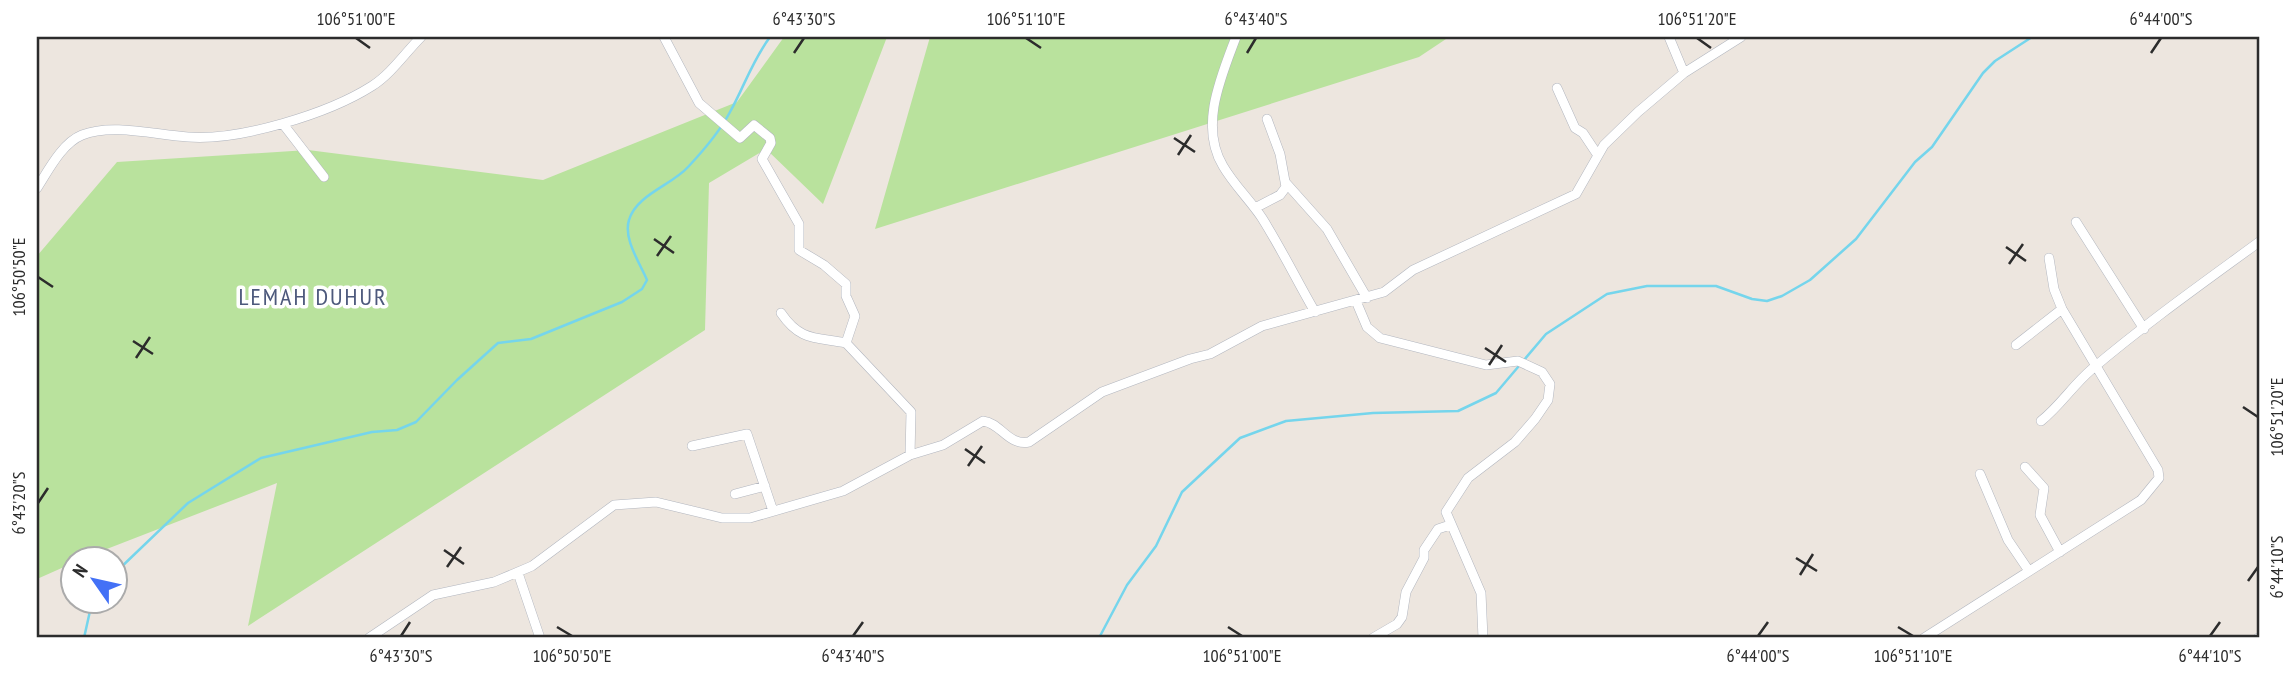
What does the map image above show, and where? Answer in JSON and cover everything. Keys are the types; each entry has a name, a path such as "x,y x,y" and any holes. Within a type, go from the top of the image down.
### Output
{"street":[{"path":"37,188 65,148 78,137 93,131 197,138 235,135 283,124 371,86 421,37"},
{"path":"664,37 699,103 740,138 754,125 769,138 771,143 762,159 799,224 799,250 824,265 846,284 848,301 855,316 846,343"},
{"path":"1236,37 1215,93 1213,136 1224,168 1255,208 1315,312"},
{"path":"1669,37 1684,73"},
{"path":"369,638 433,595 494,582 518,573 551,554 604,510 619,503 670,503 739,520 843,491 910,455 943,444 983,421 991,422 1015,441 1029,442 1102,392 1189,359 1210,354 1262,326 1367,298 1390,289 1421,266 1576,194 1597,154 1638,112 1684,73 1741,37"},
{"path":"1557,88 1575,128 1583,133 1597,154"},
{"path":"1267,119 1286,183 1327,229 1367,298"},
{"path":"283,124 324,177"},
{"path":"1255,208 1280,195 1286,183"},
{"path":"2076,222 2144,329"},
{"path":"2040,421 2063,403 2068,390 2095,366 2259,242"},
{"path":"1924,638 2141,500 2159,478 2158,470 2062,309 2054,289 2049,258"},
{"path":"1356,301 1367,327 1380,338 1486,365 1521,362 1542,372 1551,389 1548,400 1515,442 1468,478 1446,512 1481,593 1483,638"},
{"path":"2015,345 2062,309"},
{"path":"780,313 795,332 846,343 911,412 910,455"},
{"path":"692,446 747,434 773,511"},
{"path":"2025,467 2044,488 2040,515 2060,552"},
{"path":"1980,474 2008,540 2029,571"},
{"path":"735,494 765,486"},
{"path":"1373,638 1396,624 1402,617 1406,592 1424,558 1424,550 1438,529 1450,525"},
{"path":"518,573 540,638"}],"green space":[{"path":"784,37 887,37 823,204 766,149 709,183 705,330 248,626 277,483 115,546 60,546 60,569 37,579 37,256 117,162 308,150 543,180 737,102"},
{"path":"930,37 1449,37 1419,57 875,229"}],"waterway":[{"path":"130,559 188,503 261,458 372,432 397,430 416,422 498,343 531,339 622,302 642,289 647,280 628,235 633,211 647,197 681,173 711,141 726,120 758,55 770,37"},
{"path":"1099,638 1127,585 1156,546 1182,492 1240,438 1286,421 1373,413 1458,411 1496,393 1546,334 1607,294 1647,286 1716,286 1752,299 1767,301 1782,296 1810,280 1856,239 1915,162 1932,147 1983,73 1995,61 2032,37"},
{"path":"84,638 89,616"}],"district":[{"name":"LEMAH DUHUR","path":"313,296"}]}
